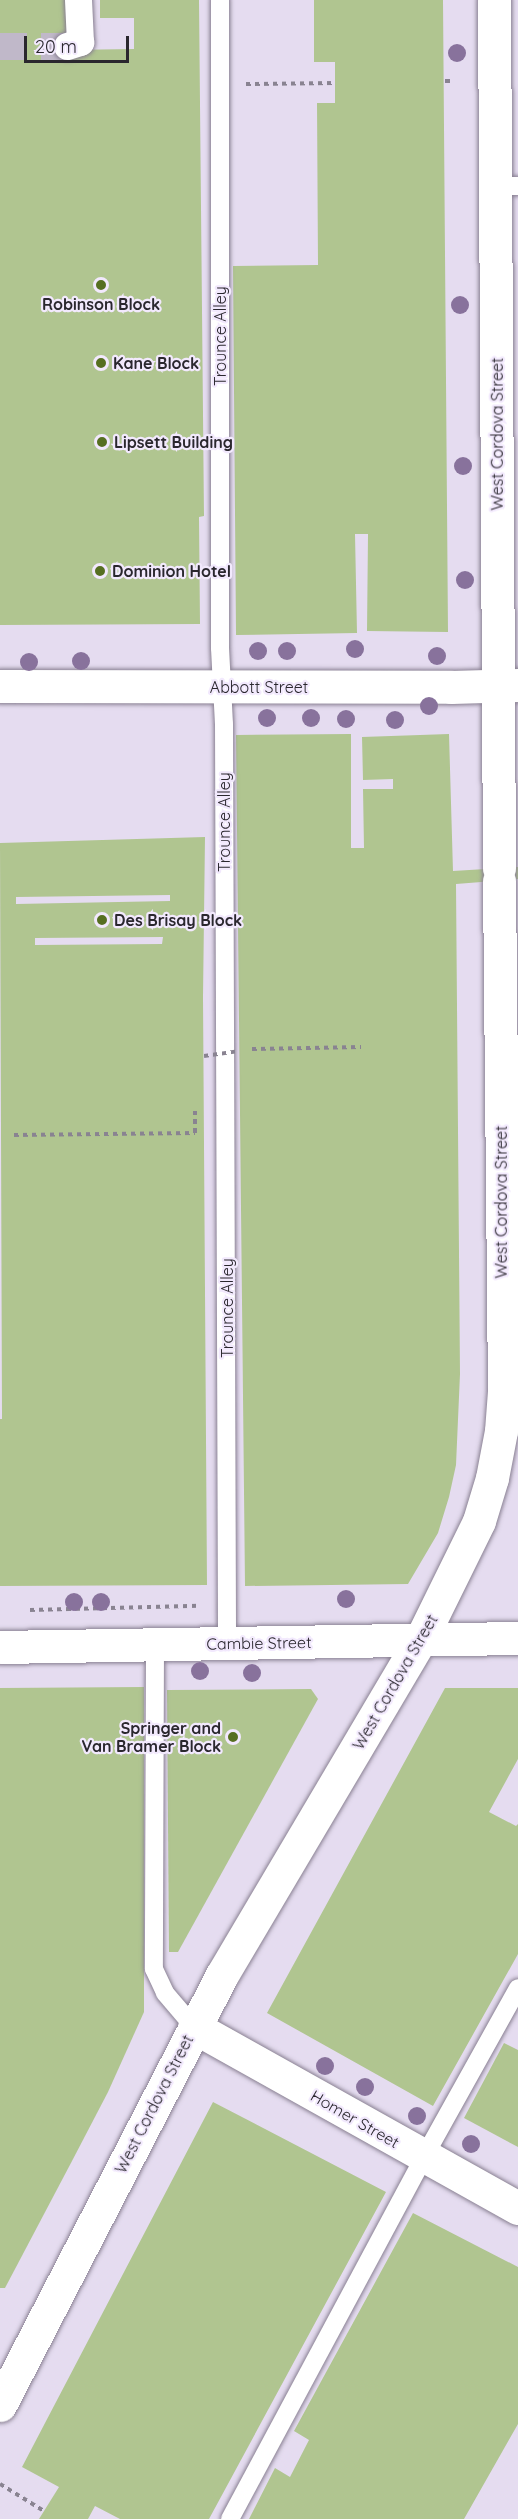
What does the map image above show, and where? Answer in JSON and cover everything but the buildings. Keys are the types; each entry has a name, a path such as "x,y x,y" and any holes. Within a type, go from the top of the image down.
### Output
{"main road":[{"name":"West Cordova Street","path":"0,2405 222,1975 421,1639 479,1521 492,1478 501,1431 504,1391 499,875 508,685 507,186 494,0"},
{"name":"Abbott Street","path":"0,686 508,685"},
{"name":"Cambie Street","path":"0,1647 518,1638"},
{"name":"Homer Street","path":"194,2027 518,2208"}],"street":[{"path":"67,46 80,42 78,0"}],"lane":[{"name":"Trounce Alley","path":"220,0 227,1644"},
{"path":"156,1644 154,1969 165,1993 194,2027"},
{"path":"230,2519 424,2157 518,1988"}],"path":[{"path":"445,81 453,81"},
{"path":"220,85 335,83"},
{"path":"197,1057 262,1047 361,1047"},
{"path":"14,1135 195,1133 196,1100"},
{"path":"1,2486 44,2511"}],"tunnel":[{"path":"0,46 67,46"}],"place":[{"name":"Robinson Block","path":"101,285"},
{"name":"Kane Block","path":"101,363"},
{"name":"Lipsett Building","path":"102,442"},
{"name":"Dominion Hotel","path":"100,571"},
{"name":"Des Brisay Block","path":"102,920"},
{"name":"Springer and Van Bramer Block","path":"233,1737"}]}
